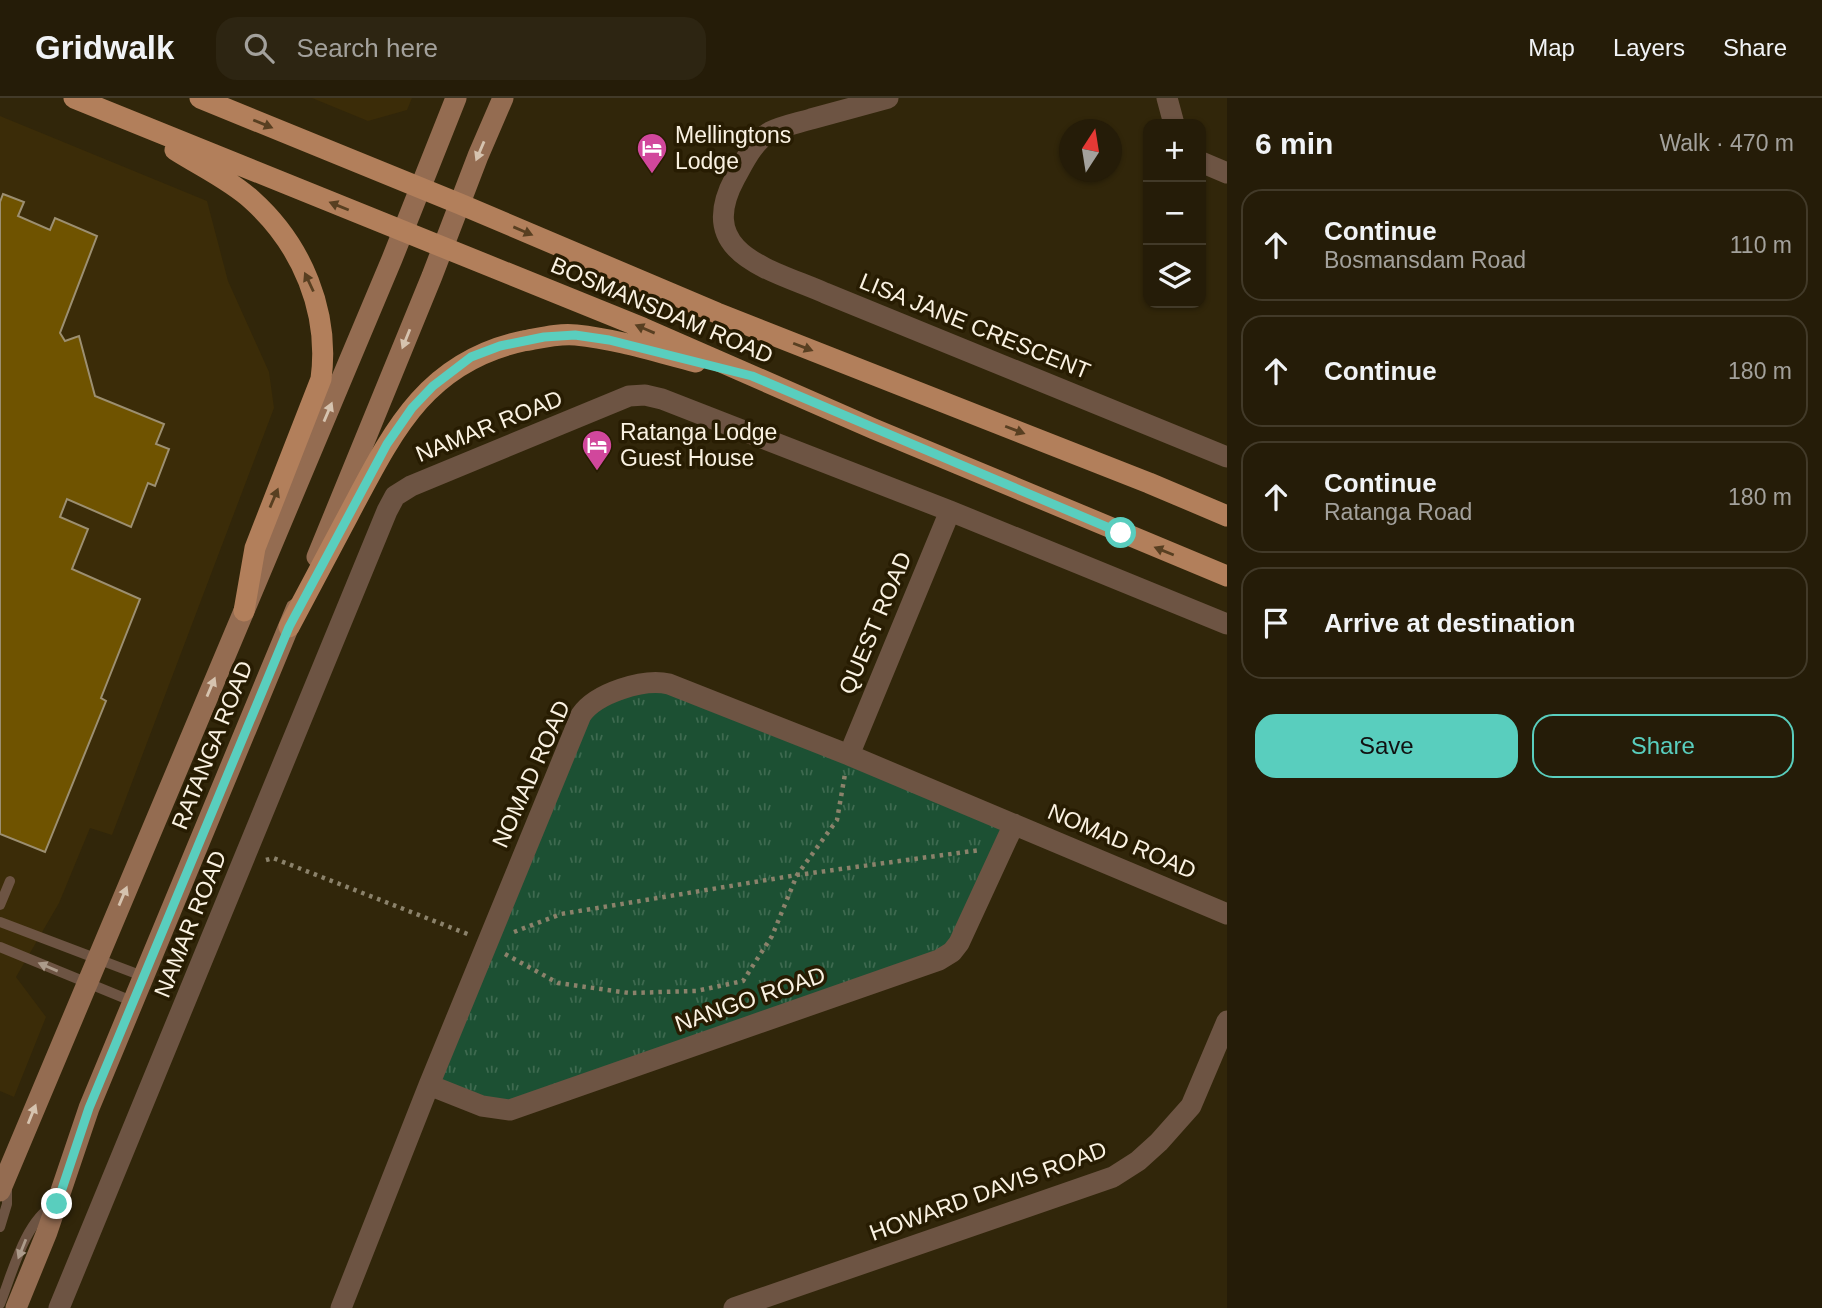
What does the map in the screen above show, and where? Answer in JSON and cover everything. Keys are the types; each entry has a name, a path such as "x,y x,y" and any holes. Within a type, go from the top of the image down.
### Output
{"main road":[{"name":"BOSMANSDAM ROAD","path":"74,98 643,328 1227,576"},
{"name":"BOSMANSDAM ROAD","path":"200,98 717,313 1227,516"},
{"name":"RATANGA ROAD","path":"3,1184 403,232 456,98"},
{"name":"RATANGA ROAD","path":"16,1308 57,1204 89,1108 289,627 503,98"},
{"path":"117,116 251,199 277,226 314,292 321,320 321,379 255,548 244,611"},
{"path":"289,627 387,444 412,408 433,386 471,357 500,346 544,337 575,335 609,340 752,376"}],"street":[{"name":"LISA JANE CRESCENT","path":"888,98 771,132 756,143 734,181 722,220 729,241 738,252 770,270 1227,457"},
{"path":"1167,98 1173,119"},
{"path":"1206,164 1227,173"},
{"name":"NAMAR ROAD","path":"59,1308 387,511 399,494 411,486 629,396 645,395 662,399 950,511 1227,624"},
{"name":"QUEST ROAD","path":"849,755 950,511"},
{"name":"NOMAD ROAD","path":"341,1308 581,715 588,705 597,699 645,682 669,684 849,755 1227,914"},
{"name":"NANGO ROAD","path":"429,1085 482,1106 510,1110 939,960 952,953 959,943 1014,824"},
{"name":"HOWARD DAVIS ROAD","path":"734,1308 1113,1177 1138,1161 1159,1142 1191,1106 1227,1021"}],"lane":[{"path":"0,905 10,881"},
{"path":"0,922 145,977"},
{"path":"0,947 134,1002"},
{"path":"0,1227 7,1204 3,1184"},
{"path":"0,1304 32,1226 44,1210 57,1204"}],"path":[{"path":"258,862 273,858 487,942 558,983 629,993 696,991 743,981 772,936 797,875 837,820 849,755"},
{"path":"487,942 561,914 797,875 1005,845"}],"shaded area":[{"path":"312,98 412,98 407,110 368,121"},
{"path":"0,116 207,201 228,281 269,372 274,408 112,835 90,828 59,903 16,977 46,1017 14,1097 0,1091"}],"green space":[{"path":"650,684 1015,822 964,943 509,1110 431,1085 587,716"}],"building":[{"path":"3,194 24,202 18,216 50,230 55,218 97,236 60,333 65,341 79,336 95,396 164,424 156,444 169,449 155,486 148,483 131,527 67,499 60,517 88,529 72,569 140,599 101,698 106,701 45,852 0,834 0,202"}],"place":[{"name":"Mellingtons Lodge","path":"652,175"},
{"name":"Ratanga Lodge Guest House","path":"597,472"}],"route":[{"path":"57,1204 89,1108 289,627 387,444 412,408 433,386 471,357 500,346 544,337 575,335 609,340 752,376 1121,533"}]}
